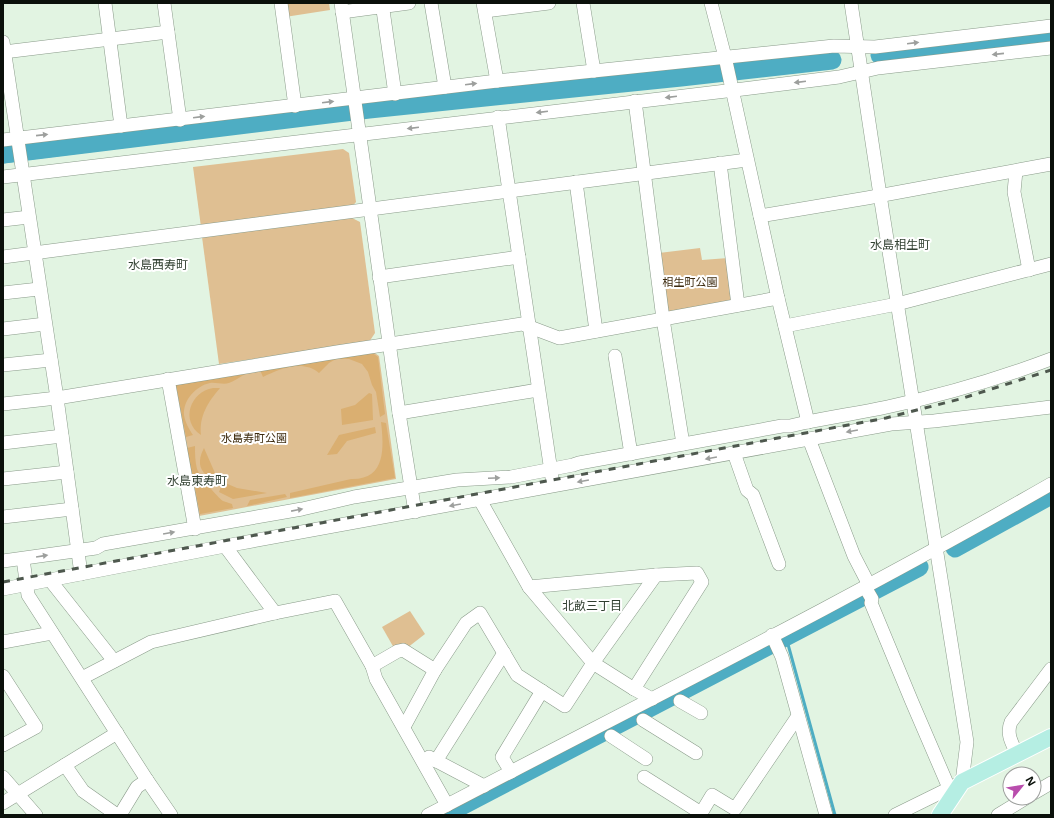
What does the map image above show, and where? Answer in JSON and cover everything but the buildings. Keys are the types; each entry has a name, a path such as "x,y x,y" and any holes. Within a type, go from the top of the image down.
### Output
{"main road":[{"path":"940,815 956,785 1051,737"}],"street":[{"path":"105,3 121,126"},
{"path":"164,3 180,120"},
{"path":"281,3 295,106"},
{"path":"409,3 341,8 379,277 415,512"},
{"path":"432,3 445,87"},
{"path":"497,81 484,7 549,3"},
{"path":"583,3 594,71"},
{"path":"711,3 726,61 778,298 808,422"},
{"path":"851,3 897,304 967,742 956,785 895,815"},
{"path":"382,5 395,94"},
{"path":"3,176 22,171 359,129 498,117 635,101 731,86 839,77 878,68 1021,42 1051,26"},
{"path":"81,574 57,398 39,289 4,49 168,32"},
{"path":"3,140 18,142 121,126 295,106 355,103 395,94 445,87 594,71 726,61 834,46 875,47 1021,42 1051,48"},
{"path":"635,101 663,319 683,444"},
{"path":"498,117 553,486"},
{"path":"3,257 747,160"},
{"path":"720,163 738,305"},
{"path":"760,216 1051,164"},
{"path":"1016,171 1014,192 1029,270"},
{"path":"576,182 596,331"},
{"path":"3,220 29,217"},
{"path":"379,277 519,257"},
{"path":"785,326 897,304 1051,264"},
{"path":"3,293 39,289"},
{"path":"3,404 57,398 337,352 522,324 559,338 778,298"},
{"path":"3,329 45,324"},
{"path":"615,356 631,454"},
{"path":"3,561 96,548 102,544 302,509 354,496 457,480 511,477 579,463 782,426 790,426 913,401 971,385 1051,359"},
{"path":"3,365 51,360"},
{"path":"168,380 195,528"},
{"path":"399,413 538,390"},
{"path":"3,589 225,546 890,424 1051,407"},
{"path":"3,443 62,436"},
{"path":"809,439 868,590 871,603 912,702 956,785"},
{"path":"734,453 747,490 753,495 779,564"},
{"path":"3,479 67,472"},
{"path":"428,815 652,699 774,640 868,590 937,548 1051,484"},
{"path":"480,500 529,587 593,663 652,699"},
{"path":"3,517 72,509"},
{"path":"225,546 275,613"},
{"path":"23,559 28,595 171,815"},
{"path":"529,587 656,575 697,573 702,582 634,689"},
{"path":"404,727 435,670 466,623 480,613 517,675 565,706 593,663 656,575"},
{"path":"50,580 114,661"},
{"path":"82,678 150,642 275,613 335,601 372,666 376,679 447,805"},
{"path":"3,642 52,633"},
{"path":"774,640 782,658 826,815"},
{"path":"372,666 398,651 403,650 435,670"},
{"path":"436,761 504,653"},
{"path":"1017,754 1008,735 1010,722 1051,669"},
{"path":"3,676 36,727 3,745"},
{"path":"510,772 502,757 542,691"},
{"path":"680,701 701,713"},
{"path":"644,777 700,814 712,795 735,809 798,716"},
{"path":"643,720 696,752"},
{"path":"3,803 117,733"},
{"path":"611,736 646,759"},
{"path":"416,751 484,786"},
{"path":"65,765 83,791 118,815 136,787 147,780"},
{"path":"3,777 36,815"},
{"path":"1042,788 1051,783"},
{"path":"998,815 1013,806"}],"green space":[{"path":"284,3 329,3 330,10 285,17"},
{"path":"343,149 349,153 356,202 352,207 201,227 193,167"},
{"path":"350,217 360,222 375,333 369,342 219,364 202,237"},
{"name":"相生町公園","path":"700,248 702,260 728,258 733,297 730,301 669,314 659,253"},
{"name":"水島寿町公園","path":"372,351 379,356 396,479 199,516 174,384"},
{"path":"410,611 425,634 407,648 394,648 382,627"}],"shaded area":[{"path":"371,352 378,357 385,414 380,417 376,392 368,372 362,364 349,359 340,359 340,357"},
{"path":"336,358 319,373 313,369 298,366 276,371 263,377 260,370"},
{"path":"245,374 229,383 210,383 200,387 191,394 184,409 184,415 187,425 193,435 186,437 176,385"},
{"path":"213,388 220,388 205,410 201,422 201,435 191,422 190,408 198,395"},
{"path":"369,393 372,394 373,420 342,425 341,409 355,405"},
{"path":"381,422 386,423 395,478 290,498 290,493 351,479 362,478 371,474 377,468 382,452"},
{"path":"375,427 376,433 347,441 337,454 327,455 339,435"},
{"path":"195,446 198,472 217,496 223,501 232,504 233,508 200,514 187,448"},
{"path":"204,448 215,473 219,477 212,478 203,472 200,465 200,459"},
{"path":"223,482 237,488 267,493 233,499 219,492"},
{"path":"285,494 287,497 247,506 250,500"}],"waterway":[{"path":"880,55 1051,36"},
{"path":"881,61 962,52"},
{"path":"3,154 369,109 832,60"},
{"path":"733,78 833,67"},
{"path":"361,117 725,78"},
{"path":"24,159 353,118"},
{"path":"3,162 18,160"},
{"path":"955,548 1051,495"},
{"path":"444,815 919,567"},
{"path":"786,637 835,815"}],"railway":[{"path":"3,582 886,418 960,399 1051,370"}],"district":[{"name":"水島相生町","path":"900,245"},
{"name":"水島西寿町","path":"158,265"},
{"name":"水島東寿町","path":"197,481"},
{"name":"北畝三丁目","path":"592,606"}]}
